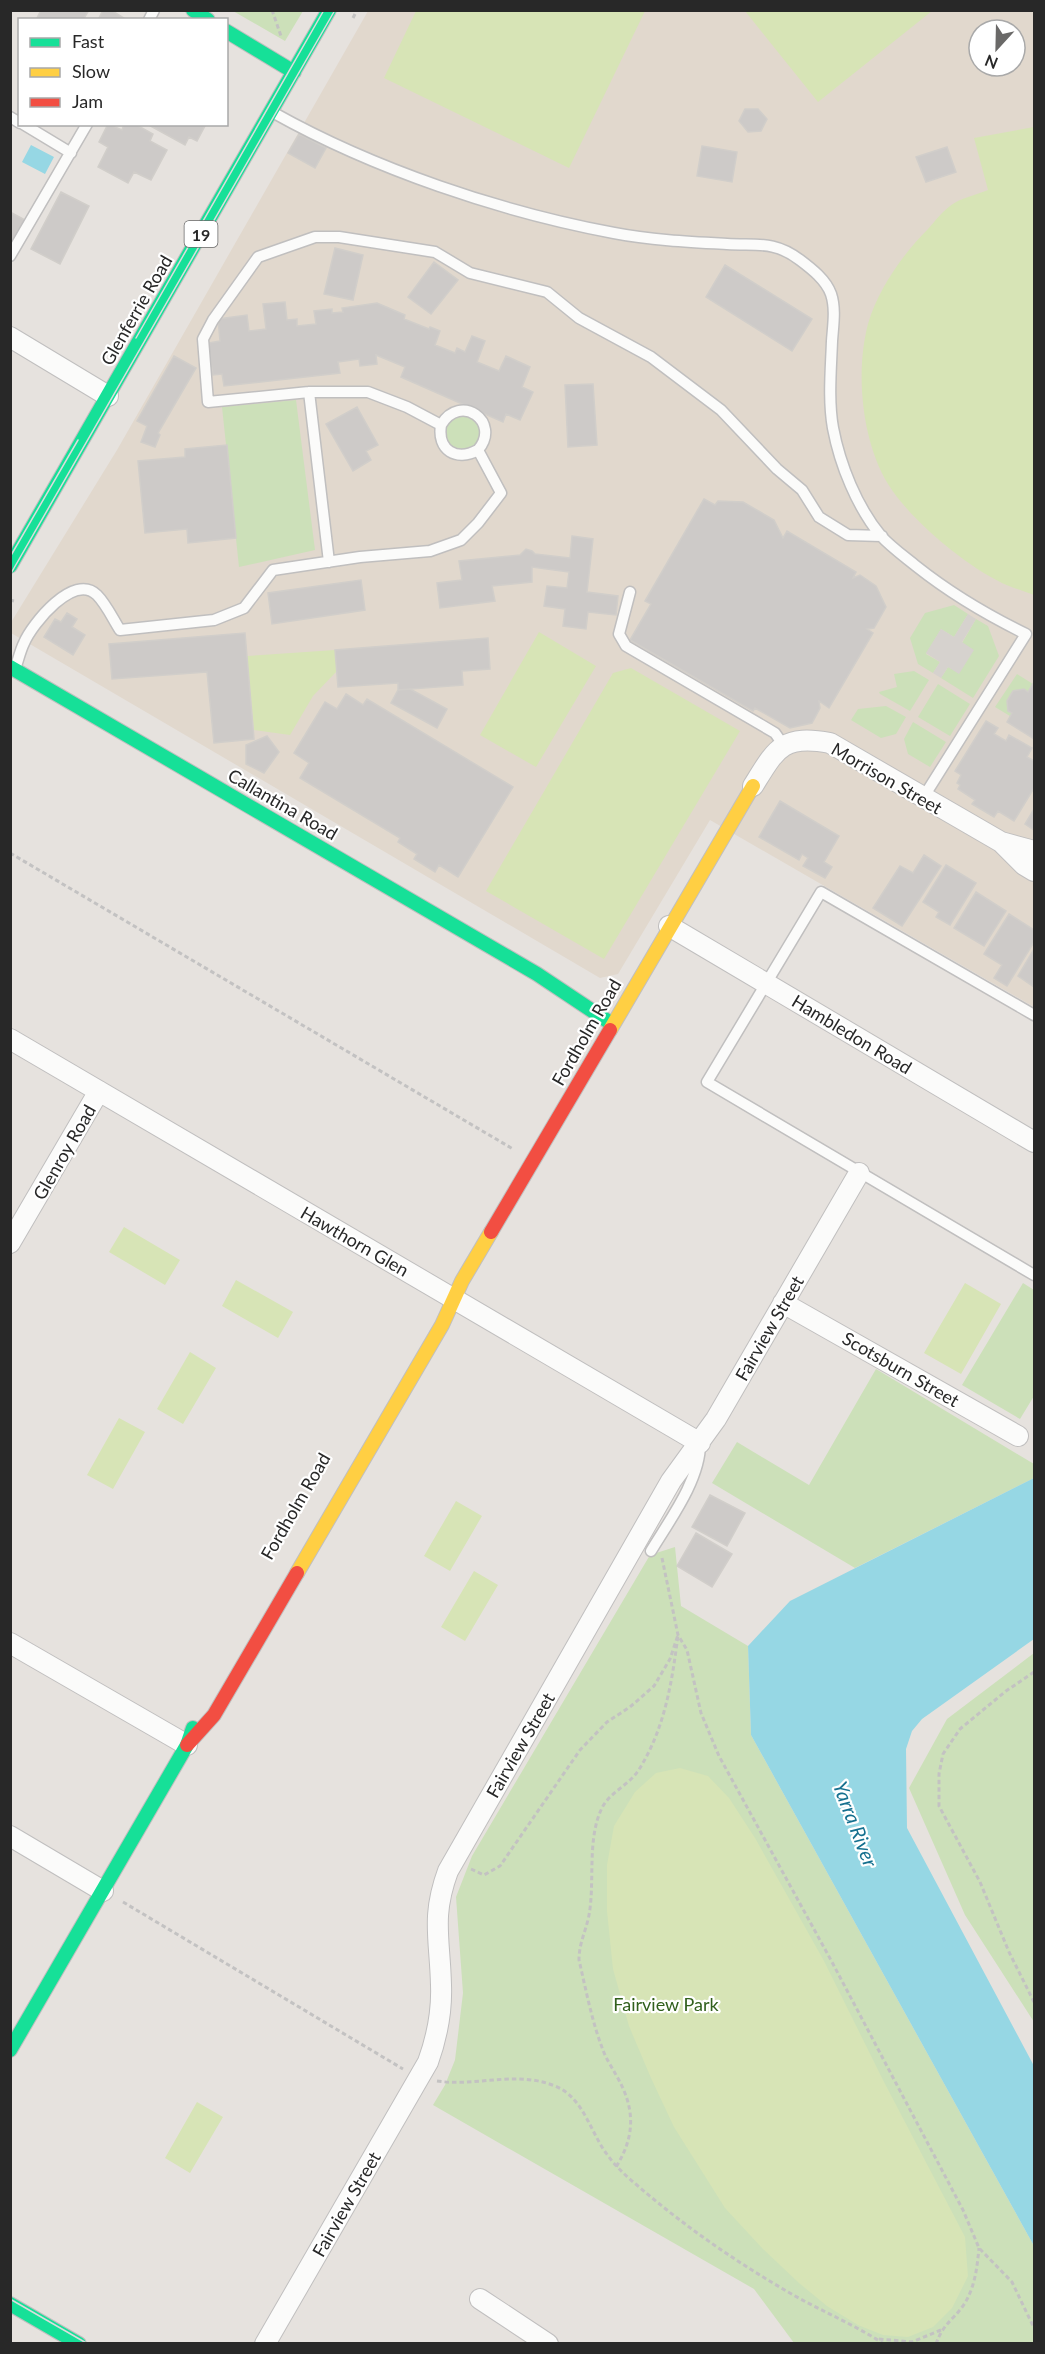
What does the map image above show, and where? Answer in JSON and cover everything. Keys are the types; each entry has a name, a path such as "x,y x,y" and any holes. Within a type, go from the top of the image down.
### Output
{"street":[{"name":"Glenferrie Road","path":"10,566 329,10"},
{"path":"228,32 294,72"},
{"path":"10,338 108,396"},
{"name":"Callantina Road","path":"13,668 537,974 563,981 616,1018"},
{"name":"Morrison Street","path":"784,746 801,740 830,743 1000,842 1024,865 1035,871"},
{"path":"753,786 773,753 784,746"},
{"name":"Fordholm Road","path":"187,1745 214,1714 442,1325 453,1298 532,1160 753,786"},
{"name":"Morrison Street","path":"1000,842 1035,850"},
{"name":"Hambledon Road","path":"669,926 1035,1142"},
{"name":"Hawthorn Glen","path":"10,1039 700,1443"},
{"name":"Glenroy Road","path":"10,1244 99,1091"},
{"name":"Fairview Street","path":"265,2343 428,2062 438,2028 441,1985 437,1916 444,1883 454,1859 671,1481 716,1419 859,1173"},
{"path":"435,1308 453,1298"},
{"name":"Scotsburn Street","path":"783,1303 1018,1436"},
{"path":"10,1643 187,1745"},
{"name":"Fordholm Road","path":"10,2050 187,1745 200,1707"},
{"path":"10,1836 103,1891"},
{"path":"480,2299 548,2343"},
{"path":"10,2304 79,2343"}],"lane":[{"path":"272,111 318,135 413,176 522,212 616,233 730,245 755,243 779,248 798,258 820,277 831,294 834,314 831,372 832,425 838,452 863,507 882,536 937,582 997,620 1030,635 923,798"},
{"path":"24,126 70,153"},
{"path":"10,256 86,126"},
{"path":"441,425 397,403 368,392 347,390 309,392 208,402 203,339 213,320 258,257 315,237 339,237 435,252 470,273 547,292 579,318 651,357 721,410 777,469 802,490 819,517 848,535 882,536"},
{"path":"309,392 329,562"},
{"path":"464,410 478,416 485,431 485,438 478,450 464,456 450,452 441,440 441,425 449,414 464,410"},
{"path":"13,668 36,622 59,600 78,589 86,589 97,595 120,630 214,620 244,608 273,570 430,551 461,540 478,524 501,493 478,450"},
{"path":"630,592 619,634 626,646 774,733 784,746"},
{"path":"1035,1015 821,892 707,1082 1035,1275"},
{"path":"656,1553 695,1474 700,1457 700,1443"}],"path":[{"path":"272,10 281,36"},
{"path":"10,853 532,1160"},
{"path":"656,1553 678,1635 687,1650 701,1713 719,1756 832,1962 963,2210 979,2247 1012,2282 1035,2328"},
{"path":"454,1859 478,1874 484,1875 500,1866 580,1750 607,1722 630,1707 654,1686 670,1659 678,1635"},
{"path":"616,2167 628,2145 631,2115 628,2099 603,2051 597,2033 579,1960 579,1948 589,1914 598,1817 606,1802 634,1778 657,1733 668,1700 678,1635"},
{"path":"1035,1672 1006,1691 960,1729 943,1754 939,1774 939,1806 980,1882 1009,1952 1035,2002"},
{"path":"103,1891 419,2079 468,2082 511,2078 555,2086 570,2096 580,2108 616,2167 650,2196 718,2248 784,2290 884,2343"},
{"path":"878,2339 912,2342 940,2330 963,2305 975,2282 979,2247"},
{"path":"936,2343 940,2330"}],"shaded area":[{"path":"368,11 1034,11 1034,1007 710,820 618,974 600,978 11,633 10,624 117,450"},
{"path":"968,614 976,619 962,642 974,650 959,674 948,667 941,678 933,673 940,662 926,653 941,629 954,637"}],"green space":[{"path":"416,10 645,11 569,168 384,78"},
{"path":"233,11 303,11 285,41"},
{"path":"745,11 932,11 818,102"},
{"path":"1034,127 1034,595 1009,586 959,556 926,528 898,498 879,467 872,448 863,406 862,364 864,343 872,311 892,273 909,249 947,208 958,201 988,190 974,138"},
{"path":"296,400 315,550 239,567 222,407"},
{"path":"463,415 475,421 481,433 475,445 463,451 451,445 445,433 451,421"},
{"path":"954,605 968,614 954,637 941,629 926,654 940,662 933,673 918,664 910,638 925,613"},
{"path":"976,619 988,626 999,656 973,698 941,678 948,667 959,673 973,650 962,643"},
{"path":"539,632 596,666 536,767 480,735"},
{"path":"335,650 337,671 313,696 290,735 254,730 247,656"},
{"path":"631,668 740,731 604,959 486,891 613,673"},
{"path":"914,671 929,680 910,711 880,694 879,692 897,687 894,674"},
{"path":"1017,674 1033,684 1028,692 1024,689 1013,691 1007,701 1008,710 1012,713 1010,716 995,707"},
{"path":"938,684 970,704 950,736 918,717"},
{"path":"886,706 906,717 896,734 881,738 851,720 858,709"},
{"path":"913,722 946,742 930,767 908,754 904,739"},
{"path":"124,1227 180,1260 165,1285 109,1252"},
{"path":"236,1280 293,1312 278,1338 222,1306"},
{"path":"965,1283 1001,1304 961,1374 924,1353"},
{"path":"1023,1283 1034,1290 1034,1396 1020,1419 962,1385"},
{"path":"190,1352 216,1368 183,1424 157,1409"},
{"path":"876,1369 1034,1464 1034,1478 855,1568 712,1483 737,1442 809,1485"},
{"path":"119,1418 145,1432 113,1489 87,1475"},
{"path":"456,1501 482,1516 450,1571 424,1556"},
{"name":"Fairview Park","path":"675,1547 681,1606 748,1646 751,1735 1034,2246 1034,2343 794,2343 754,2289 433,2105 445,2085 455,2060 463,1993 456,1897 472,1856 650,1555"},
{"path":"474,1571 498,1585 465,1641 441,1627"},
{"path":"1034,1653 1034,2022 965,1915 909,1788 947,1719"},
{"path":"680,1768 708,1776 729,1798 755,1838 824,1961 965,2237 968,2276 952,2308 933,2327 908,2337 883,2335 858,2325 827,2306 799,2283 725,2208 674,2127 651,2078 629,2026 613,1969 607,1911 607,1865 614,1826 635,1792 656,1773"},
{"path":"197,2102 223,2117 190,2173 165,2158"}],"water":[{"path":"31,145 54,157 45,174 22,162"},
{"name":"Yarra River","path":"1034,1478 1034,1639 922,1719 912,1731 906,1749 907,1828 1034,2066 1034,2246 751,1735 748,1646 790,1601"}],"building":[{"path":"41,10 89,10 84,18 37,18"},
{"path":"103,10 111,10 124,18 99,18"},
{"path":"745,109 758,109 767,119 761,131 748,132 739,121"},
{"path":"107,126 122,130 123,126 139,126 153,134 150,141 167,150 151,180 134,172 128,183 98,167 108,147 99,142"},
{"path":"151,126 205,126 197,141 189,137 185,145"},
{"path":"299,134 326,148 315,168 288,153"},
{"path":"702,146 737,152 732,182 697,176"},
{"path":"947,147 956,172 926,182 916,157"},
{"path":"61,192 89,206 60,264 31,249"},
{"path":"10,212 27,221 10,252"},
{"path":"335,248 363,255 353,300 324,294"},
{"path":"434,262 458,280 431,314 408,297"},
{"path":"725,265 812,319 792,351 706,297"},
{"path":"285,302 287,320 297,319 297,326 316,324 314,311 332,309 332,313 343,312 342,308 377,303 405,315 404,319 440,331 435,345 455,353 457,348 465,352 472,336 485,341 477,362 499,371 506,356 530,367 522,387 533,392 520,420 506,414 503,422 401,377 405,367 376,355 377,364 360,366 359,359 338,362 340,373 224,386 222,374 213,375 208,343 220,341 218,319 247,315 249,331 266,329 263,304"},
{"path":"174,356 196,368 158,433 160,435 155,447 141,442 147,426 137,421"},
{"path":"593,384 597,445 568,447 565,385"},
{"path":"357,407 378,445 366,451 371,460 353,471 326,424"},
{"path":"227,445 236,538 188,543 187,529 145,533 138,461 185,457 185,449"},
{"path":"704,499 715,505 718,501 743,502 774,520 783,538 787,531 856,572 853,578 860,575 876,586 886,607 874,628 867,629 873,633 829,708 819,701 820,708 812,723 790,728 755,708 753,711 630,640 651,604 645,601"},
{"path":"572,536 593,539 587,592 618,596 616,615 588,612 586,629 563,626 565,609 544,606 547,586 567,588 569,572 532,567 532,582 492,586 495,601 440,608 437,583 462,580 459,561 520,555 526,549 535,554 570,558"},
{"path":"361,580 365,610 272,624 268,593"},
{"path":"67,613 77,619 72,627 85,635 73,655 44,637 55,619 61,622"},
{"path":"245,633 254,739 214,743 207,672 112,679 109,644"},
{"path":"488,638 490,669 462,671 463,685 398,690 398,683 338,687 335,650"},
{"path":"1034,682 1034,739 1007,722 1012,713 1008,711 1007,701 1013,691 1024,689 1028,692"},
{"path":"410,689 447,709 437,728 391,703 398,690"},
{"path":"346,694 363,705 367,699 513,787 458,877 439,865 435,872 414,859 417,854 398,842 400,838 300,778 309,763 294,753 325,702 337,709"},
{"path":"986,721 998,728 994,734 1006,741 1009,735 1032,748 1027,757 1034,761 1034,788 1014,821 998,811 994,817 972,804 975,800 958,789 960,785 957,783 961,775 955,771"},
{"path":"267,736 279,752 264,773 246,764 246,745"},
{"path":"780,801 839,836 824,862 832,867 825,878 803,866 808,858 802,854 799,860 759,837"},
{"path":"1034,809 1034,830 1025,824"},
{"path":"924,855 941,866 902,926 873,908 900,866 913,873"},
{"path":"946,865 976,883 950,925 936,917 939,912 923,902"},
{"path":"976,892 1006,911 984,946 954,928"},
{"path":"1009,914 1034,930 1034,942 1007,986 994,978 1002,965 984,954"},
{"path":"1034,949 1034,987 1018,976"},
{"path":"710,1495 745,1513 727,1546 692,1527"},
{"path":"696,1533 732,1554 712,1587 677,1566"}],"tram line":[{"path":"136,338 324,10"},
{"path":"10,575 335,10"},
{"path":"10,557 78,440"},
{"path":"10,2299 88,2344"}],"traffic: fast":[{"path":"193,10 205,18"},
{"path":"10,566 329,10"},
{"path":"228,32 294,72"},
{"path":"10,667 537,974 612,1024"},
{"path":"10,2050 187,1745 193,1728"},
{"path":"10,2304 79,2344"}],"traffic: slow":[{"path":"610,1030 753,786"},
{"path":"297,1573 442,1325 462,1281 491,1232"}],"traffic: jam":[{"path":"491,1232 610,1030"},
{"path":"187,1745 214,1715 297,1573"}]}
